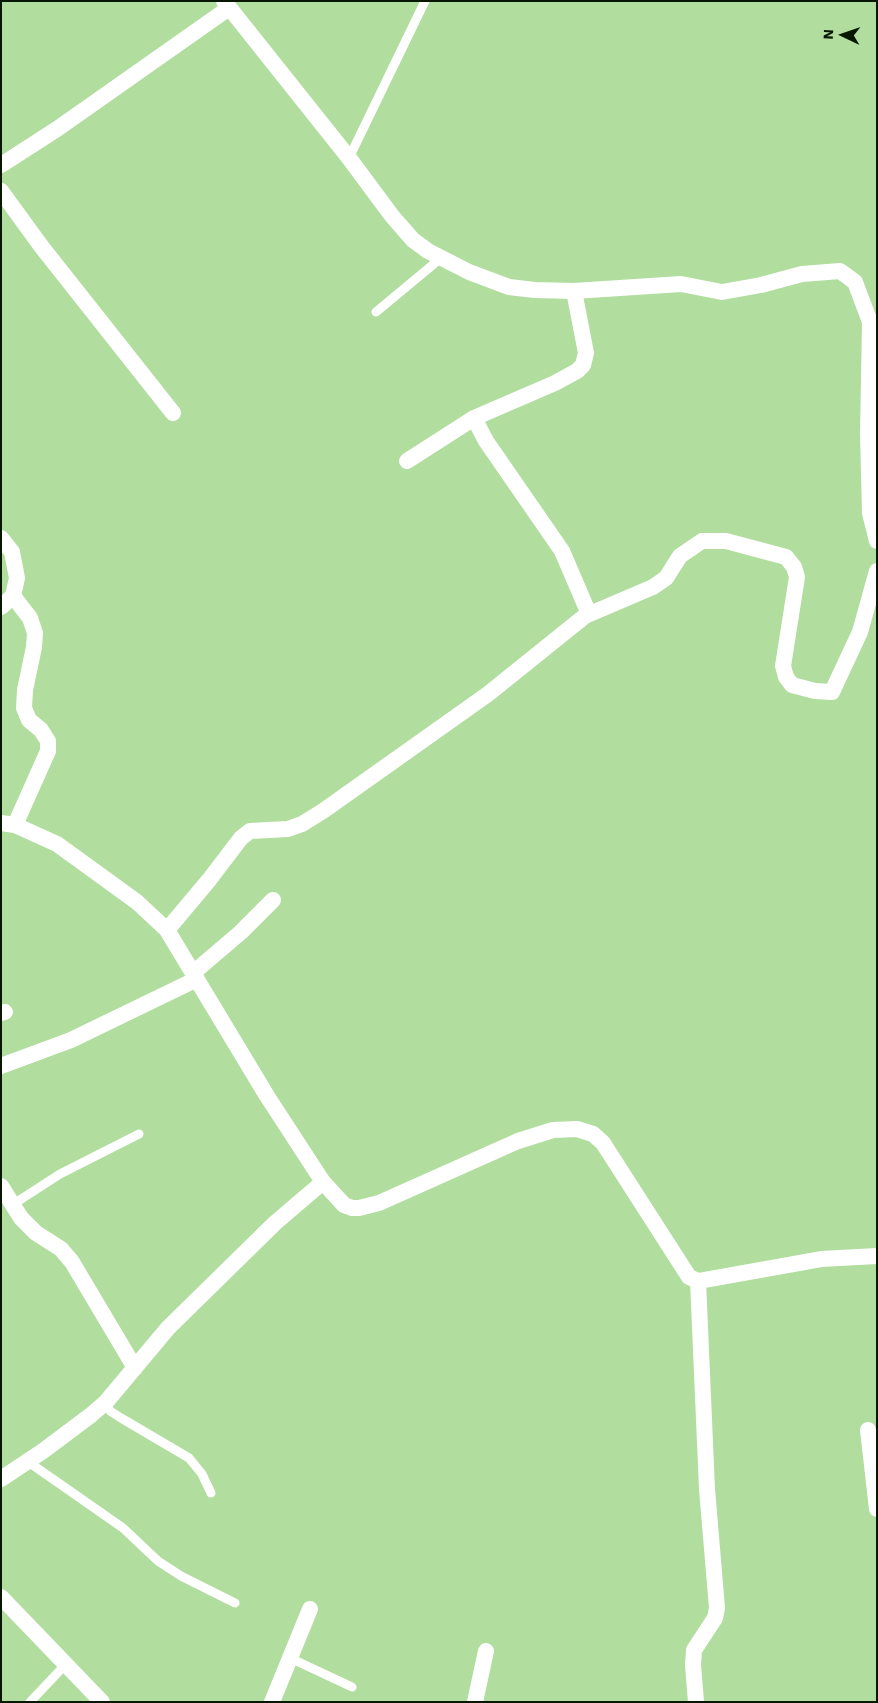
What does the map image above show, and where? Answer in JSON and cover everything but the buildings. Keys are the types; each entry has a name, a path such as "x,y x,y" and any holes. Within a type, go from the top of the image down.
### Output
{"street":[{"path":"1,165 57,128 227,5 349,158 392,216 413,240 440,258 487,280 510,287 534,290 574,291 682,284 722,292 761,285 802,274 840,272 855,282 870,322 868,434 870,513 877,541"},
{"path":"1,191 41,246 173,413"},
{"path":"407,460 474,418 578,371 583,364 586,352 574,291"},
{"path":"474,418 486,441 562,551 589,614"},
{"path":"1,538 12,552 17,578 14,596 20,608 30,618 34,632 34,647 24,708 29,720 41,730 48,740 48,751 8,824 57,844 137,902 167,930 267,1096 323,1182 344,1205 359,1208 379,1203 518,1141 553,1130 577,1129 593,1134 603,1143 689,1277 698,1281 821,1259 877,1256"},
{"path":"167,930 241,838 250,831 288,829 302,824 323,811 488,694 589,614 653,587 666,578 680,556 702,541 726,540 786,557 794,567 797,577 783,666 786,677 792,685 815,691 832,692 860,632 877,571"},
{"path":"1,607 14,596"},
{"path":"1,1066 80,1036 195,976 273,900"},
{"path":"1,1479 27,1462 106,1402 168,1328 275,1223 323,1182"},
{"path":"1,1186 21,1218 36,1233 61,1249 72,1262 135,1368"},
{"path":"696,1702 693,1665 694,1650 715,1618 716,1608 707,1489 698,1281"},
{"path":"868,1430 877,1509"},
{"path":"1,1597 102,1702"},
{"path":"272,1702 310,1609"},
{"path":"475,1702 486,1651"}],"lane":[{"path":"349,158 425,1"},
{"path":"376,312 440,258"},
{"path":"12,1205 60,1174 140,1134"},
{"path":"106,1402 110,1411 120,1418 189,1458 202,1474 211,1493"},
{"path":"27,1462 123,1528 158,1561 181,1576 234,1603"},
{"path":"290,1658 352,1687"},
{"path":"30,1702 66,1664"}]}
